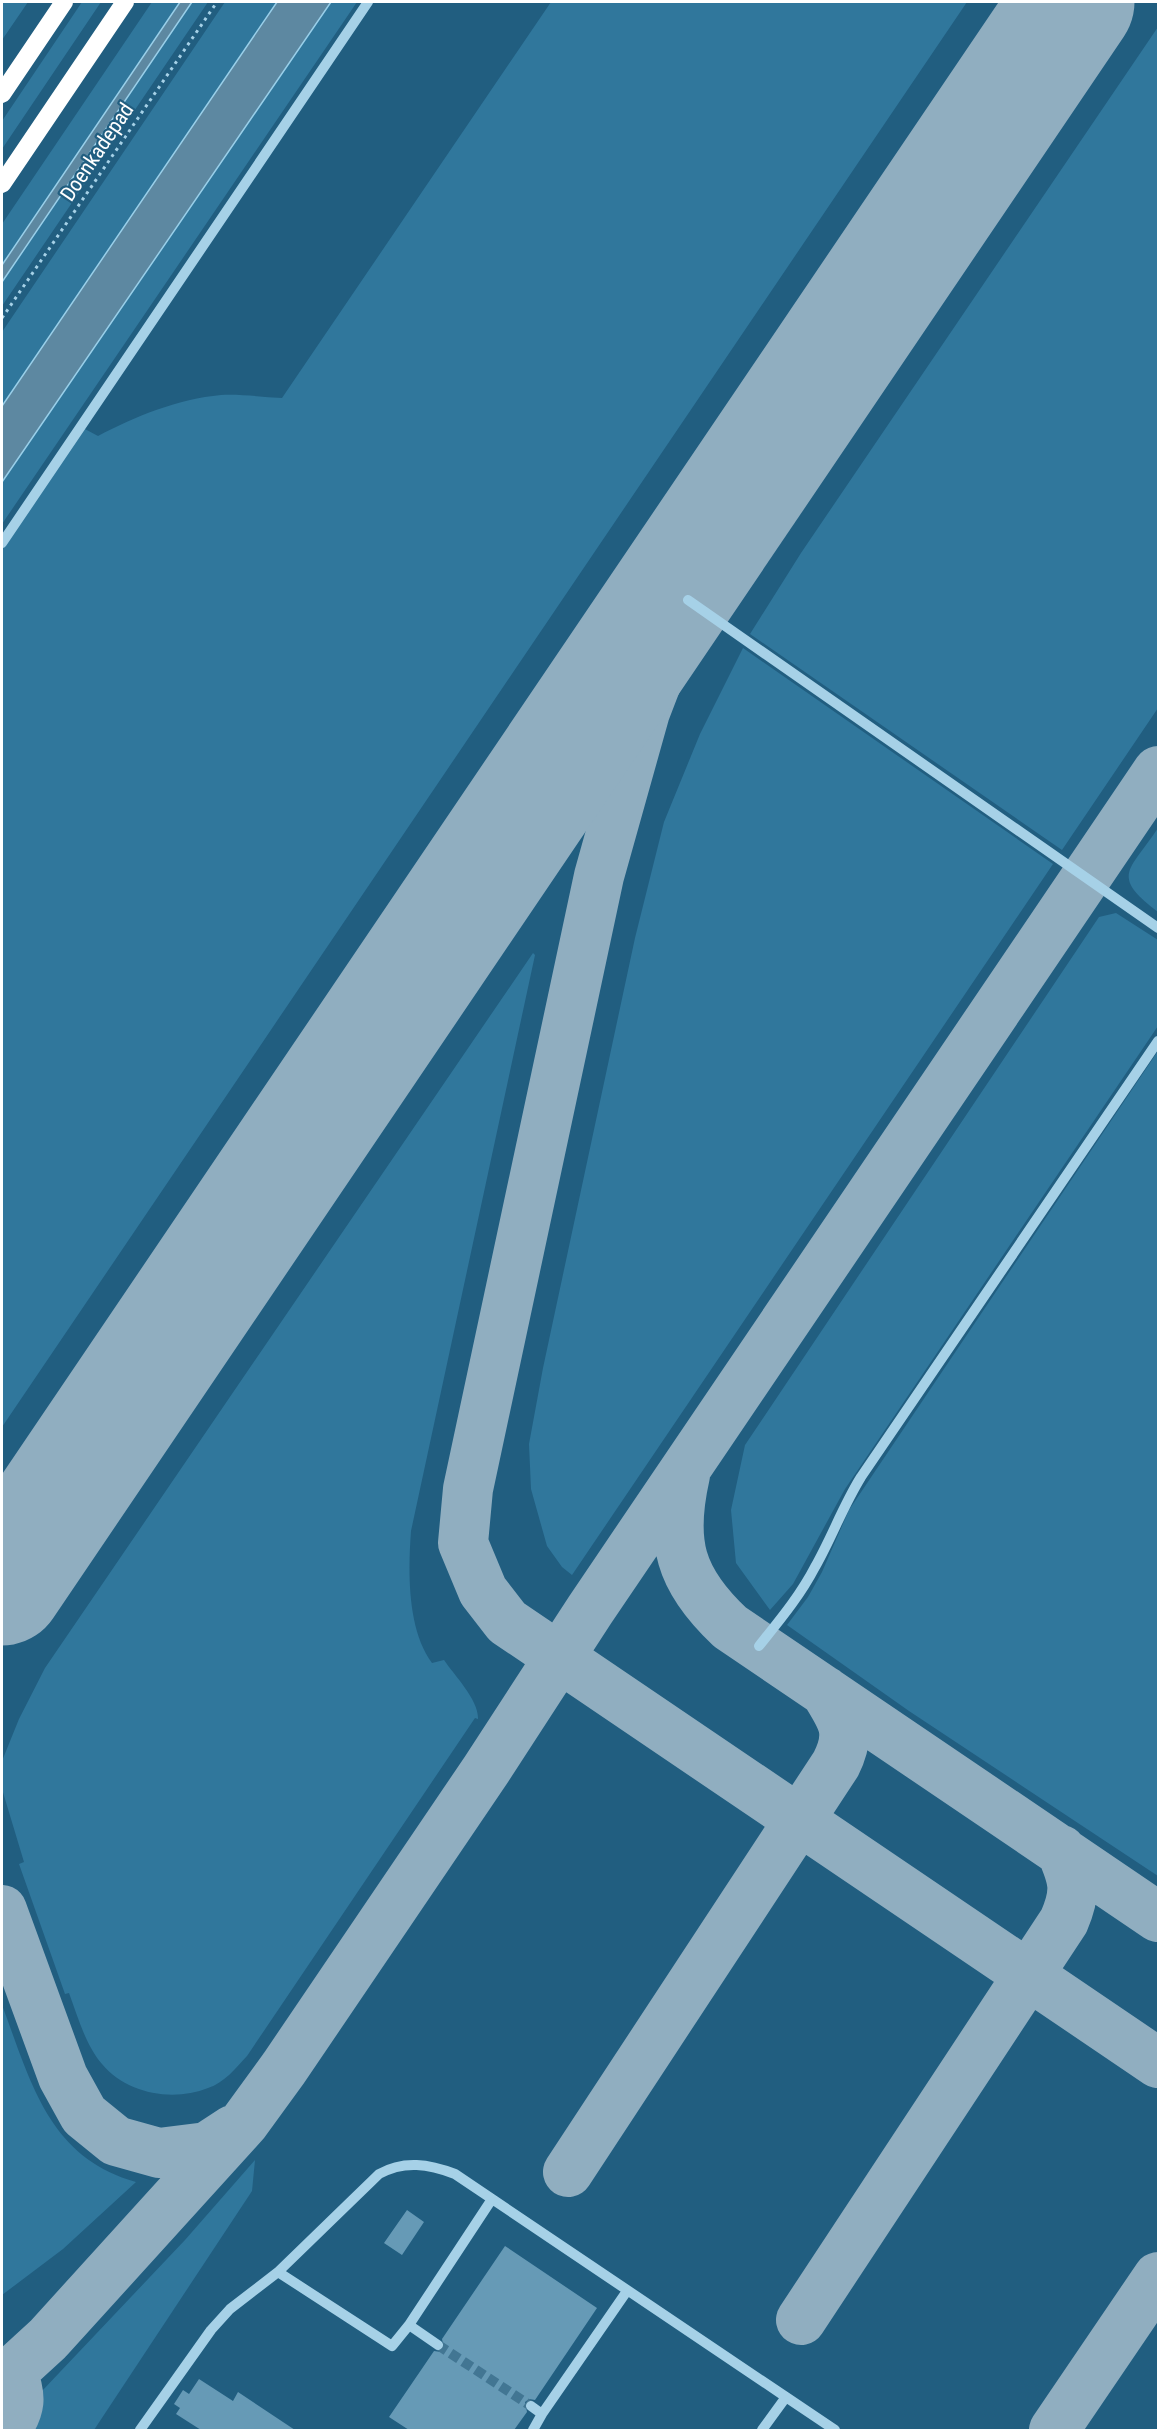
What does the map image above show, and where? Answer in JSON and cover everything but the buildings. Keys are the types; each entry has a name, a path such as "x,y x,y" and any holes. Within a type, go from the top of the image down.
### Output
{"highway":[{"path":"2,94 64,2"},
{"path":"2,184 125,2"}],"lane":[{"path":"2,543 368,2"},
{"path":"688,600 1158,927"},
{"path":"759,1646 792,1604 816,1566 844,1503 861,1477 1158,1041"},
{"path":"140,2430 211,2330 230,2309 278,2272 361,2189 394,2166 414,2164 437,2167 455,2174 836,2430"},
{"path":"278,2272 302,2285 392,2346 409,2325 492,2199"},
{"path":"533,2430 627,2290"},
{"path":"409,2325 438,2345"},
{"path":"762,2430 786,2397"},
{"path":"531,2406 542,2414"}],"path":[{"name":"Doenkadepad","path":"2,318 217,2"}],"shaded area":[{"path":"2,2 28,2 2,40"},
{"path":"82,2 101,2 2,149 2,121"},
{"path":"152,2 180,2 2,265 2,224"},
{"path":"180,2 192,2 2,282 2,265"},
{"path":"192,2 208,2 2,306 2,282"},
{"path":"225,2 277,2 2,406 2,332"},
{"path":"277,2 331,2 2,482 2,406"},
{"path":"331,2 357,2 2,524 2,482"},
{"path":"551,2 967,2 2,1427 2,547 83,428 98,436 158,410 205,397 244,395 282,398"},
{"path":"1158,27 1158,708 1062,850 750,634 801,553"},
{"path":"743,648 1053,864 572,1575 562,1567 547,1546 531,1489 529,1444 543,1368 635,938 664,822 700,734"},
{"path":"1158,828 1158,912 1134,889 1129,881 1129,873"},
{"path":"1116,913 1158,940 1158,1026 845,1489 793,1584 770,1610 736,1563 731,1510 745,1445 1099,917"},
{"path":"533,953 535,955 411,1531 411,1599 418,1634 432,1663 444,1660 465,1688 475,1704 478,1719 475,1718 239,2065 219,2083 194,2092 166,2094 137,2088 112,2074 102,2064 86,2039 69,1993 65,1994 19,1864 24,1862 2,1789 2,1761 19,1719 45,1668"},
{"path":"1158,1051 1158,1876 909,1711 787,1625 808,1597 822,1572 849,1510"},
{"path":"2,2005 34,2088 47,2113 63,2135 82,2155 106,2170 136,2182 63,2249 2,2295"},
{"path":"255,2160 252,2191 94,2430 19,2430 36,2406 42,2391 185,2240"}],"taxiway":[{"path":"743,488 706,553 645,712 599,876 468,1489 463,1543 483,1591 507,1622 1158,2063"},
{"path":"2,2376 12,2372 48,2339 244,2123 284,2068 486,1770 590,1610 1158,771"},
{"path":"685,1475 679,1520 679,1540 683,1558 689,1575 699,1592 730,1627 1158,1917"},
{"path":"2,1589 11,1571"},
{"path":"568,2172 836,1764 844,1743 843,1726 837,1710 825,1691"},
{"path":"801,2320 1064,1921 1071,1901 1072,1886 1069,1870 1061,1850"},
{"path":"2,1910 63,2077 84,2115 116,2141 159,2153 207,2147 233,2130"},
{"path":"1054,2430 1158,2277"},
{"path":"6,2430 15,2415 18,2402 12,2372"}],"runway":[{"path":"2,1584 1073,2"}],"tunnel":[{"path":"438,2345 531,2406"}]}
